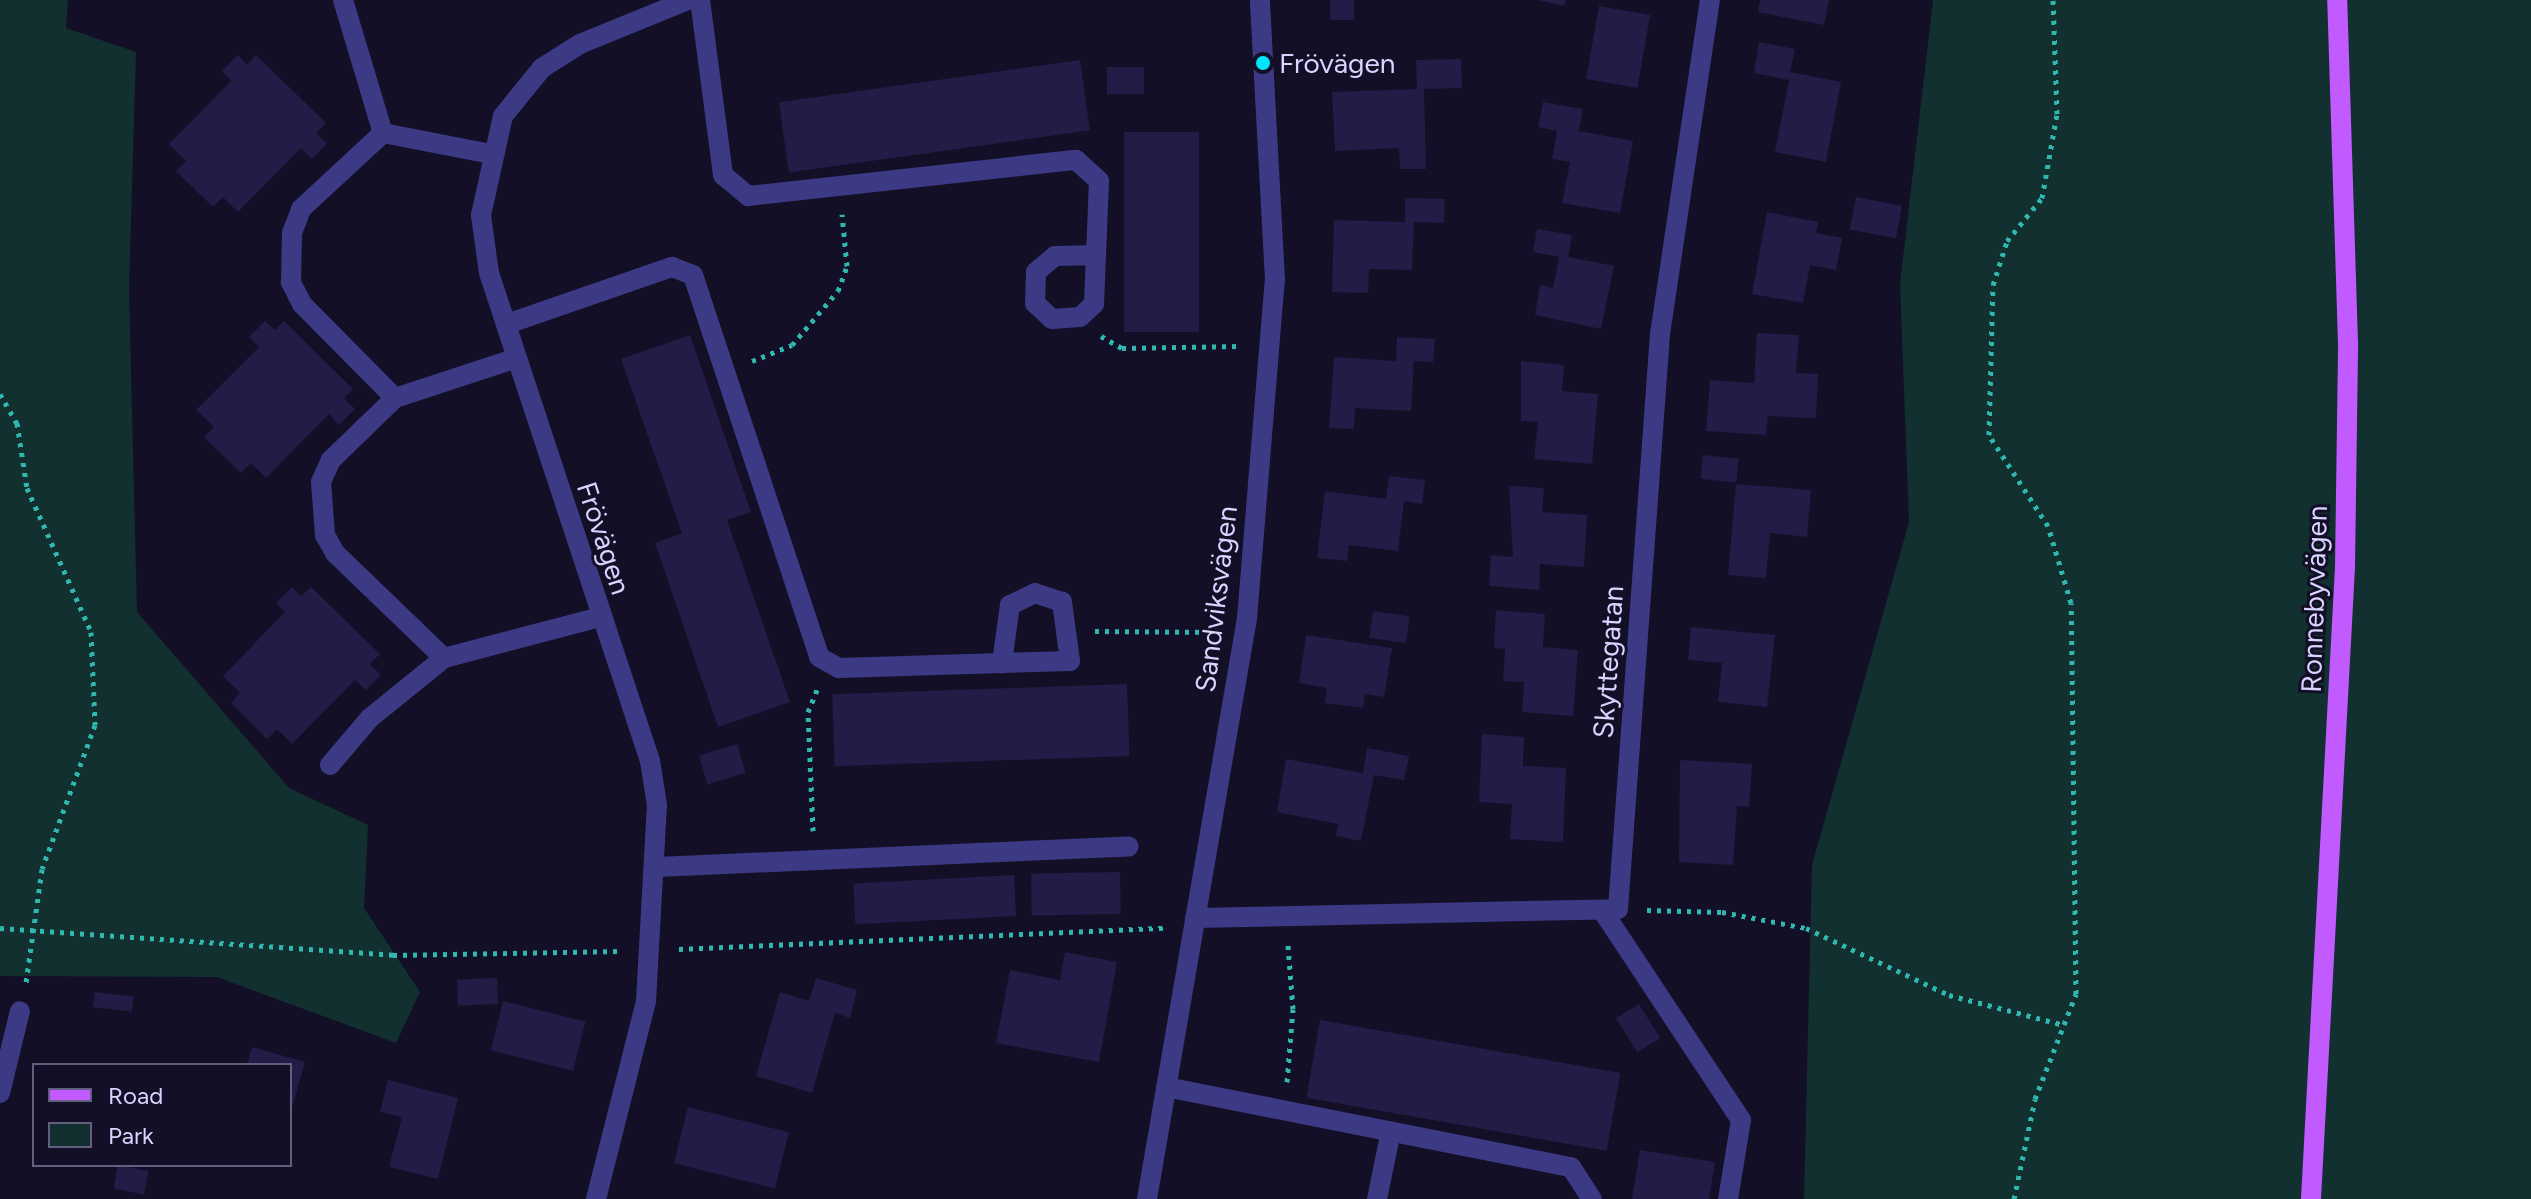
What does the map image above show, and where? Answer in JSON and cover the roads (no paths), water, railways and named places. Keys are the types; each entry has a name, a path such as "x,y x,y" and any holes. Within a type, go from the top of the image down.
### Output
{"main road":[{"name":"Ronnebyvägen","path":"2311,1199 2345,551 2348,328 2337,0"}],"street":[{"path":"343,0 383,133"},
{"path":"700,0 723,175 748,196 1076,160 1099,181 1096,255 1094,304 1080,317 1052,319 1035,303 1036,272 1055,256 1096,255"},
{"name":"Sandviksvägen","path":"1147,1199 1244,632 1275,280 1260,0"},
{"name":"Skyttegatan","path":"1610,910 1660,334 1710,0"},
{"name":"Frövägen","path":"596,1199 652,950 657,867 650,761 489,273 481,215 491,154 503,116 542,68 580,44 678,2"},
{"path":"383,133 491,154"},
{"path":"383,133 301,209 292,233 291,282 302,304 395,398"},
{"path":"507,324 672,267 693,275 819,657 829,663 1002,663 1070,661 1070,631 1062,602 1035,593 1010,605 1002,663"},
{"path":"444,658 335,553 325,535 321,482 331,460 395,398 517,358"},
{"path":"330,765 370,718 444,658 600,617"},
{"path":"657,867 1129,846"},
{"path":"1195,922 1285,916 1610,910 1741,1120 1728,1199"},
{"path":"0,1093 20,1011"},
{"path":"1166,1087 1571,1167 1592,1199"},
{"path":"1377,1199 1391,1131"}],"place":[{"name":"Frövägen","path":"1263,63"}]}
